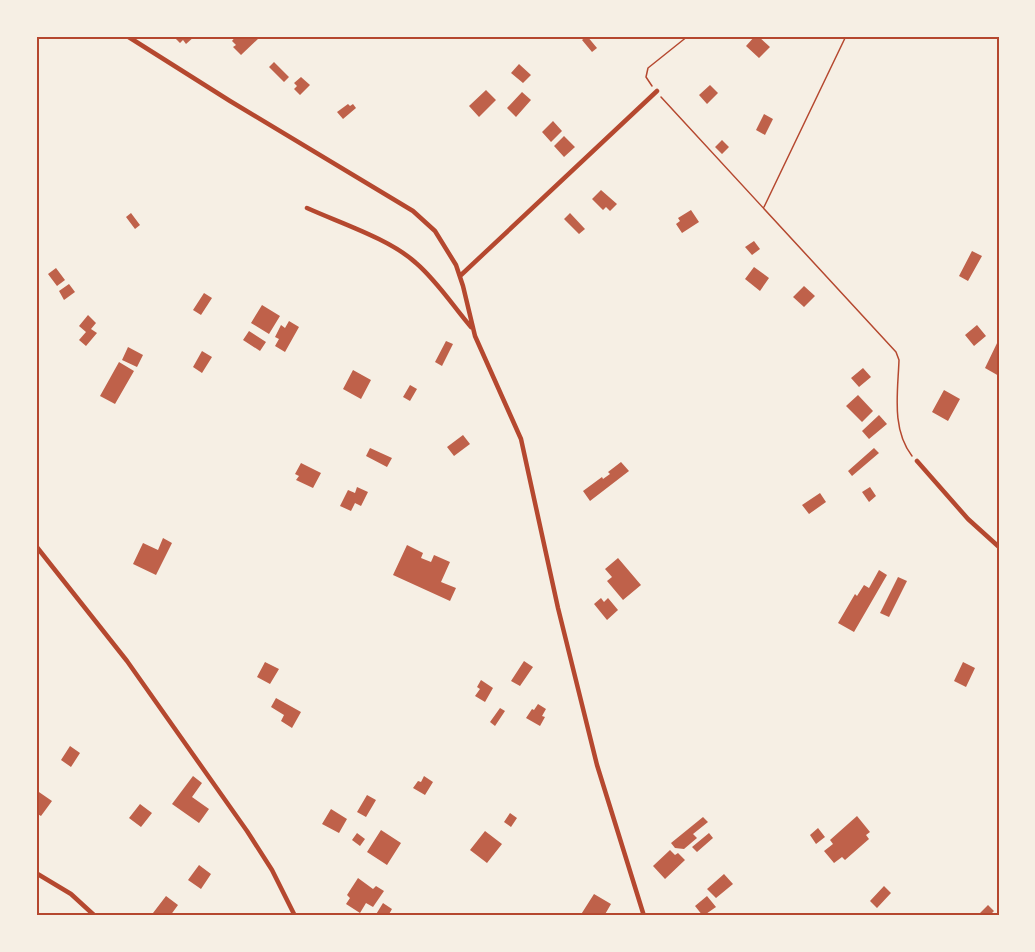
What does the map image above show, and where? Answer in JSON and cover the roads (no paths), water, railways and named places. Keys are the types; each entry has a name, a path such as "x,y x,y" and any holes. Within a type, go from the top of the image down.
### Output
{"street":[{"path":"127,36 413,211 428,223 442,241 460,276 472,329 521,439 558,608 597,765 644,916"},
{"path":"460,276 657,92"},
{"path":"308,208 388,245 410,258 428,275 472,329"},
{"path":"916,460 968,519 999,547"},
{"path":"36,546 127,661 247,831 272,870 296,916"},
{"path":"36,873 76,898 95,916"}]}
